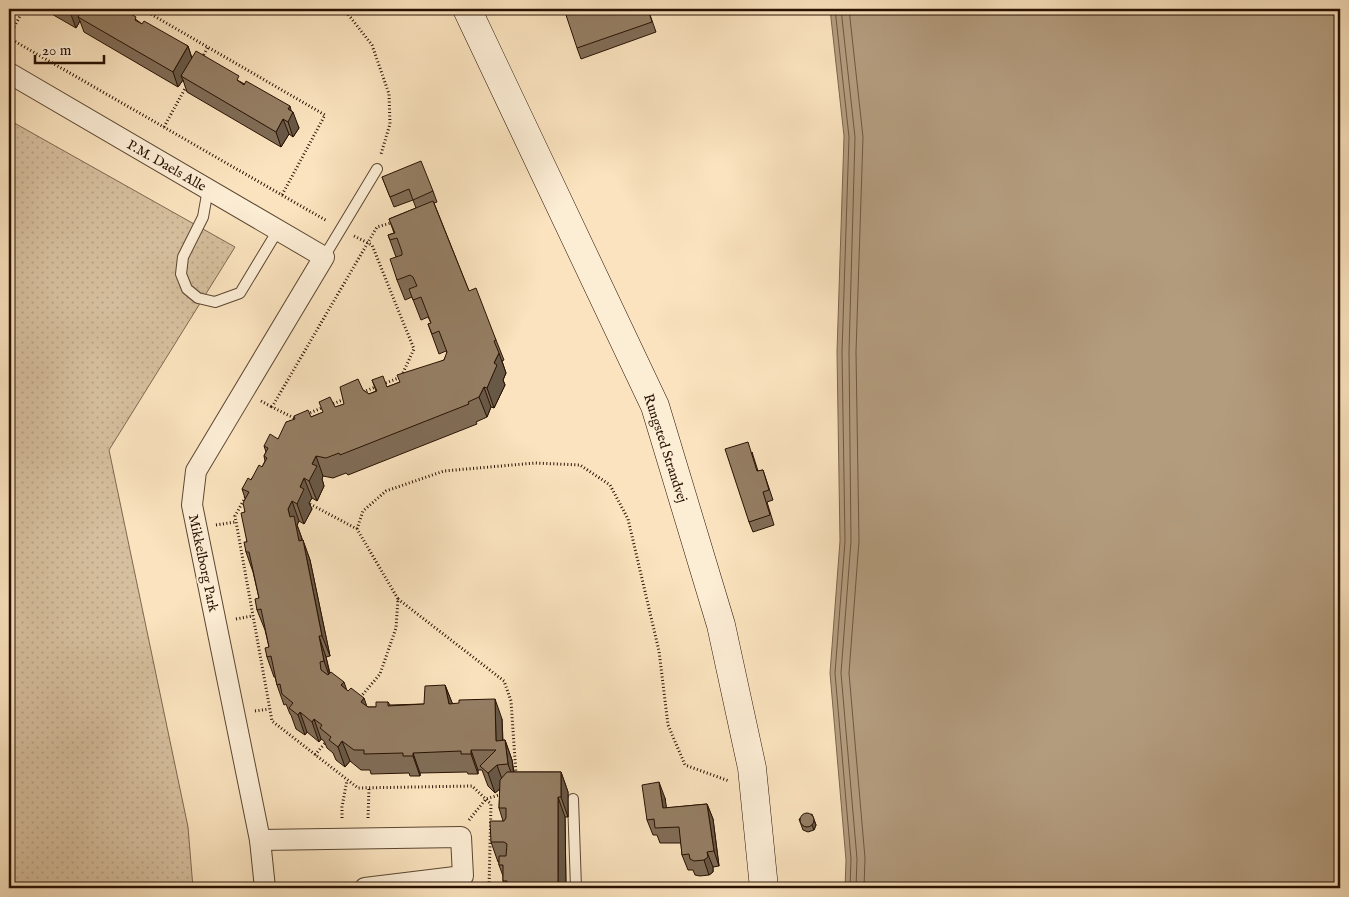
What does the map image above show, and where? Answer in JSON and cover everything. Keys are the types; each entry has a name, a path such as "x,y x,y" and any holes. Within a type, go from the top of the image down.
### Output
{"main road":[{"name":"Rungsted Strandvej","path":"467,9 655,406 721,625 754,779 764,888"}],"street":[{"name":"P.M. Daels Alle","path":"9,73 324,257"},
{"name":"Mikkelborg Park","path":"265,888 260,840 192,505 196,471 324,257"},
{"path":"260,840 461,837 463,876 365,888"}],"lane":[{"path":"324,257 377,169"},
{"path":"208,189 203,217 183,257 181,274 187,289 198,298 215,302 240,293 278,230"},
{"path":"573,799 576,888"}],"path":[{"path":"24,9 9,37 372,246 414,349 401,377 357,394"},
{"path":"142,9 324,115 282,195"},
{"path":"344,9 372,45 389,94 390,124 377,169"},
{"path":"199,63 208,47"},
{"path":"164,127 190,79"},
{"path":"295,418 272,407 377,227 395,222"},
{"path":"284,429 288,421 348,398"},
{"path":"357,529 364,511 386,491 444,471 535,463 580,465 610,485 628,519 659,651 668,725 685,765 726,781 754,779"},
{"path":"248,492 234,516 272,721 358,788 472,786 491,804 489,888"},
{"path":"310,504 357,529 398,599 504,681 511,700 516,780"},
{"path":"356,703 380,674 396,628 398,599"},
{"path":"315,755 325,743"},
{"path":"343,839 342,807 348,780"},
{"path":"368,839 369,788"},
{"path":"486,799 509,791"}],"shaded area":[{"path":"9,120 235,247 109,450 188,827 193,888 9,888"}],"water":[{"path":"830,9 1340,9 1340,888 845,888 846,860 830,673 840,541 837,352 844,136"}],"building":[{"path":"83,9 122,9 136,17 135,20 142,24 144,21 188,46 173,72 78,17"},
{"path":"584,9 648,9 652,22 577,48 566,15"},
{"path":"196,51 239,76 237,80 244,85 246,81 290,106 288,109 293,112 288,122 283,119 276,132 181,76"},
{"path":"421,161 433,191 413,200 409,189 390,197 382,177"},
{"path":"433,201 469,291 476,288 496,340 494,341 499,353 494,363 497,365 487,388 484,387 479,397 468,402 469,404 340,455 339,453 326,458 316,456 312,464 317,466 309,481 304,478 300,487 304,489 297,504 292,501 288,509 290,517 294,516 299,541 303,540 322,636 319,636 324,661 320,662 321,670 328,675 331,672 344,682 341,685 348,691 351,688 364,698 361,702 368,707 376,707 376,702 388,702 388,706 424,704 425,686 445,685 449,704 459,703 459,700 495,699 496,741 505,740 508,764 497,765 488,773 480,766 496,750 471,750 471,754 461,754 461,751 413,753 413,756 403,756 403,753 364,754 364,750 354,750 342,741 338,747 329,740 331,737 320,728 322,725 314,719 312,722 300,712 298,715 289,708 293,703 282,694 280,684 277,685 271,656 267,657 265,648 269,647 261,609 257,610 255,599 259,598 249,552 246,552 244,542 247,542 241,513 245,512 243,503 249,492 242,489 248,478 251,480 259,465 262,467 267,458 264,456 268,448 264,446 270,434 278,439 286,422 295,419 294,416 308,410 311,417 323,412 319,402 330,397 335,407 344,404 340,387 358,379 363,390 369,394 377,391 372,380 383,376 387,387 400,382 397,375 444,360 447,352 439,331 432,334 428,324 431,323 421,297 413,300 409,289 417,286 413,277 410,275 397,280 390,259 402,255 402,252 397,238 390,240 388,235 395,233 389,219"},
{"path":"748,442 757,471 763,470 769,490 763,492 770,515 749,522 725,449"},
{"path":"507,772 561,772 561,797 558,797 558,888 507,888 507,881 503,881 503,865 499,865 499,856 506,856 507,844 504,842 491,842 490,821 504,821 506,818 506,808 499,808 500,780"},
{"path":"659,782 663,808 707,804 714,851 707,852 708,857 704,860 694,861 690,859 689,854 682,855 679,827 655,828 654,819 647,820 642,785"},
{"path":"804,813 810,813 814,820 810,827 804,827 800,823 800,817"}]}
